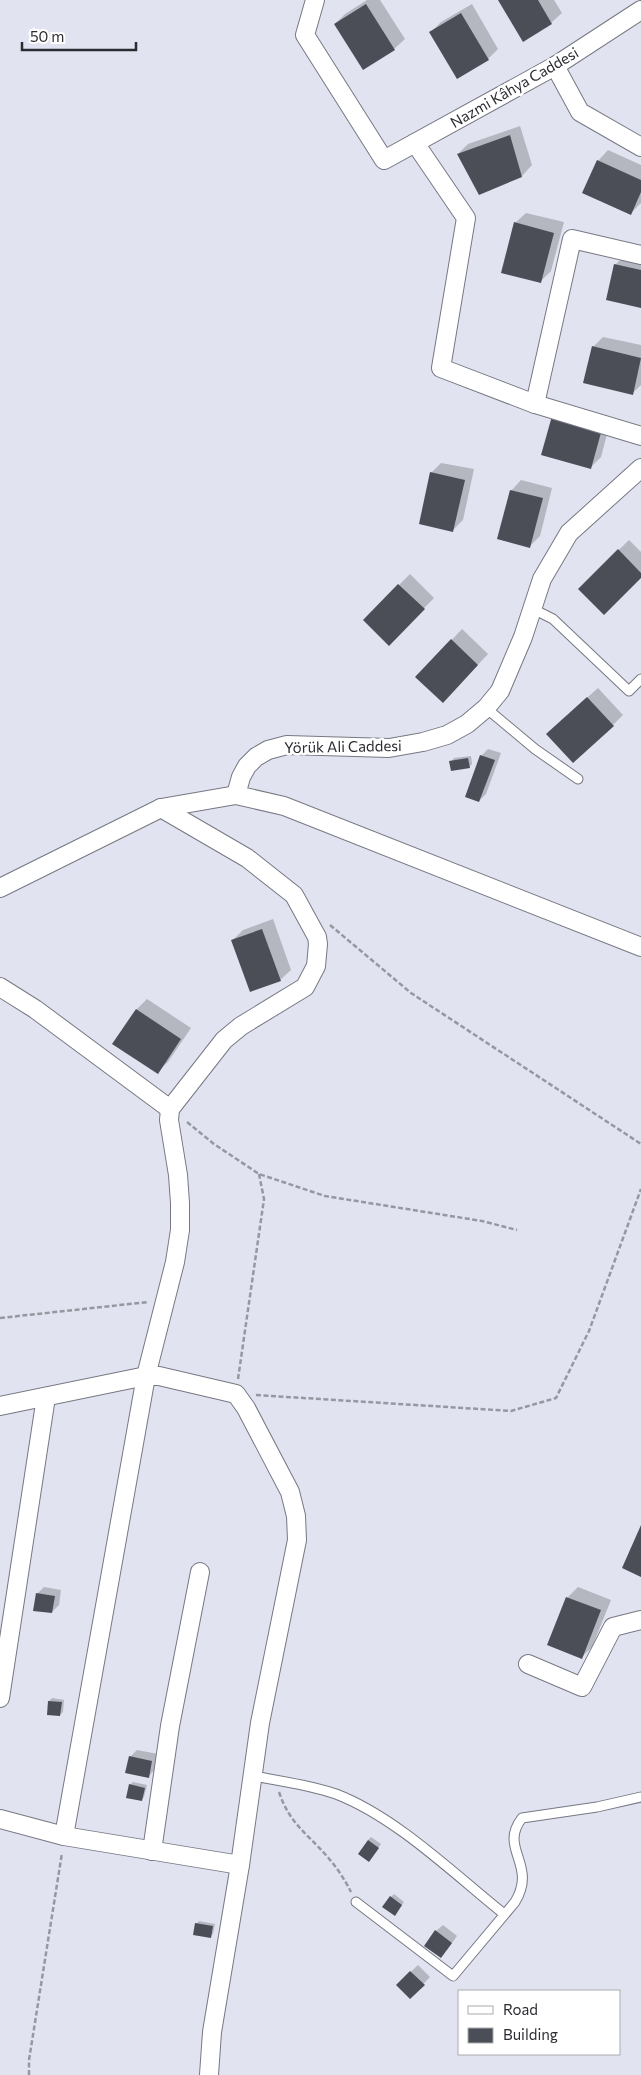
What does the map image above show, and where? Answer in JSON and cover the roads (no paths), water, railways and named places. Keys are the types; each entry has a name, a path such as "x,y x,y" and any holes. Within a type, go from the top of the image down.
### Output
{"street":[{"name":"Nazmi Kâhya Caddesi","path":"316,0 305,35 384,160 555,66 641,10"},
{"path":"555,66 580,112 641,147"},
{"path":"415,143 466,218 441,368 535,404 641,436"},
{"path":"535,404 572,238 641,256"},
{"name":"Yörük Ali Caddesi","path":"236,795 241,777 247,766 256,757 268,750 287,745 389,748 423,742 447,735 461,728 486,708 500,691 513,664 542,579 569,533 641,468"},
{"path":"0,888 161,808 236,795 284,806 641,947"},
{"path":"64,1836 146,1376 167,1300 176,1254 180,1203 178,1176 169,1120 170,1109 224,1040 241,1026 305,987 316,966 317,937 294,895 247,858 161,808"},
{"path":"0,987 35,1009 170,1109"},
{"path":"0,1406 146,1376 159,1376 236,1394 246,1408 290,1492 296,1516 297,1540 264,1698 240,1865 212,2032 209,2075"},
{"path":"0,1698 46,1397"},
{"path":"152,1851 170,1726 200,1572"},
{"path":"528,1664 582,1687 613,1627 641,1620"},
{"path":"0,1819 64,1836 240,1865"}],"lane":[{"path":"533,609 553,619 629,691 641,679"},
{"path":"486,708 535,749 578,779"},
{"path":"253,1776 318,1788 373,1812 409,1837 504,1914"},
{"path":"356,1902 453,1976 518,1896 523,1882 522,1866 513,1840 517,1824 522,1818 597,1807 641,1797"}]}
